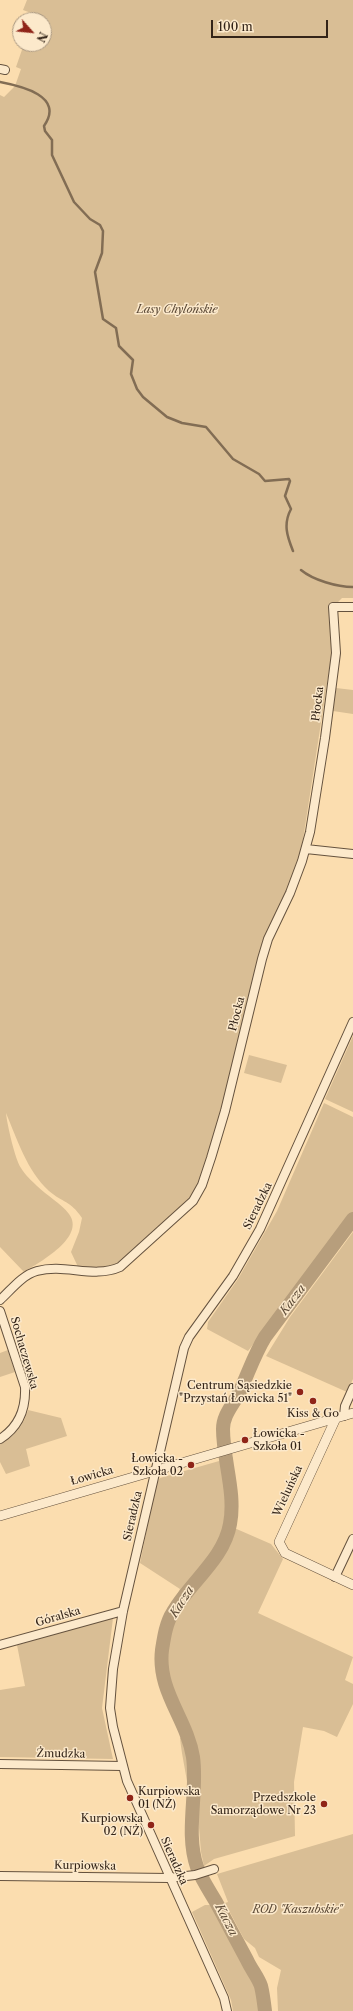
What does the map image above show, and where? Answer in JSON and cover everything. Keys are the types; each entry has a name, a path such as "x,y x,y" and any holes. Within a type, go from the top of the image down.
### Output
{"street":[{"name":"Płocka","path":"0,1300 23,1279 37,1271 48,1270 97,1273 110,1271 120,1267 148,1243 196,1197 211,1158 225,1111 266,946 290,893 306,849 317,790 336,653 333,607 353,607"},
{"path":"306,849 353,854"},
{"name":"Sieradzka","path":"227,2011 224,1998 133,1797 122,1766 110,1708 113,1669 123,1611 154,1470 184,1348 192,1333 233,1276 260,1229 353,1022"},
{"name":"Sochaczewska","path":"0,1312 25,1387 26,1399 24,1409 16,1425 0,1439"},
{"name":"Wieluńska","path":"335,1577 286,1553 280,1545 280,1538 344,1416 345,1406 353,1388"},
{"name":"Łowicka","path":"0,1516 344,1416"},
{"path":"353,1539 335,1577 353,1585"},
{"name":"Góralska","path":"0,1645 123,1611"},
{"name":"Żmudzka","path":"0,1764 122,1766"},
{"name":"Kurpiowska","path":"0,1876 169,1878 195,1875 214,1869"}],"green space":[{"name":"Lasy Chylońskie","path":"27,0 353,0 353,598 342,598 333,607 332,651 302,846 287,890 266,937 222,1109 196,1192 125,1260 110,1268 79,1269 71,1252 79,1232 82,1218 74,1208 54,1195 41,1183 23,1154 6,1113 14,1150 21,1168 37,1186 66,1210 73,1223 66,1240 59,1248 24,1272 0,1247 0,95 4,97 15,86 21,69 16,67 21,52 52,52 52,12 28,12 23,10"},
{"path":"336,688 353,690 353,714 333,711"},
{"path":"353,1036 353,1112 325,1099"},
{"path":"249,1055 287,1065 281,1083 244,1073"},
{"path":"324,1103 353,1117 353,1214 248,1351 207,1329 208,1322 238,1279 277,1211"},
{"path":"353,1232 353,1379 347,1392 266,1356 290,1317"},
{"path":"8,1350 15,1372 0,1377 0,1353"},
{"path":"28,1410 61,1418 67,1436 26,1449 30,1466 6,1474 0,1462 0,1443 18,1430 24,1421"},
{"path":"233,1457 234,1516 232,1527 271,1544 283,1559 258,1613 353,1657 345,1680 353,1684 353,1704 337,1737 324,1731 303,1727 294,1782 295,1836 214,1859 204,1866 201,1852 196,1791 189,1796 180,1738 182,1736 159,1684 156,1669 162,1625 180,1589 140,1563 156,1484 160,1478"},
{"path":"113,1618 102,1708 113,1759 0,1757 0,1690 25,1686 17,1645"},
{"name":"ROD \"Kaszubskie\"","path":"353,1834 353,2011 278,2011 277,1988 281,1970 259,1957 255,1948 244,1939 225,1903 228,1902 217,1874"},
{"path":"205,1905 212,1905 258,1986 261,2011 233,2011 231,2000 192,1912"}],"waterway":[{"path":"0,82 19,86 38,94 45,100 49,107 49,116 44,126 45,131 52,140 52,155 74,202 90,219 100,225 103,231 102,253 95,272 103,319 116,328 119,346 133,360 131,374 137,389 143,397 167,417 182,423 206,427 233,459 259,474 265,481 289,479 290,481 285,496 291,509 287,520 287,530 293,551"},
{"path":"301,570 312,577 326,582 340,586 353,587"},
{"name":"Kacza","path":"265,2011 260,1983 203,1881 197,1867 192,1840 194,1784 193,1757 190,1743 164,1679 162,1650 166,1630 171,1616 180,1601 214,1559 227,1537 230,1524 231,1500 223,1429 226,1415 239,1393 265,1337 353,1219"}],"place":[{"name":"Centrum Sąsiedzkie \"Przystań Łowicka 51\"","path":"300,1392"},
{"name":"Kiss & Go","path":"313,1401"},
{"name":"Łowicka - Szkoła 01","path":"245,1440"},
{"name":"Łowicka - Szkoła 02","path":"191,1465"},
{"name":"Kurpiowska 01 (NŻ)","path":"130,1798"},
{"name":"Przedszkole Samorządowe Nr 23","path":"324,1804"},
{"name":"Kurpiowska 02 (NŻ)","path":"151,1825"}]}
